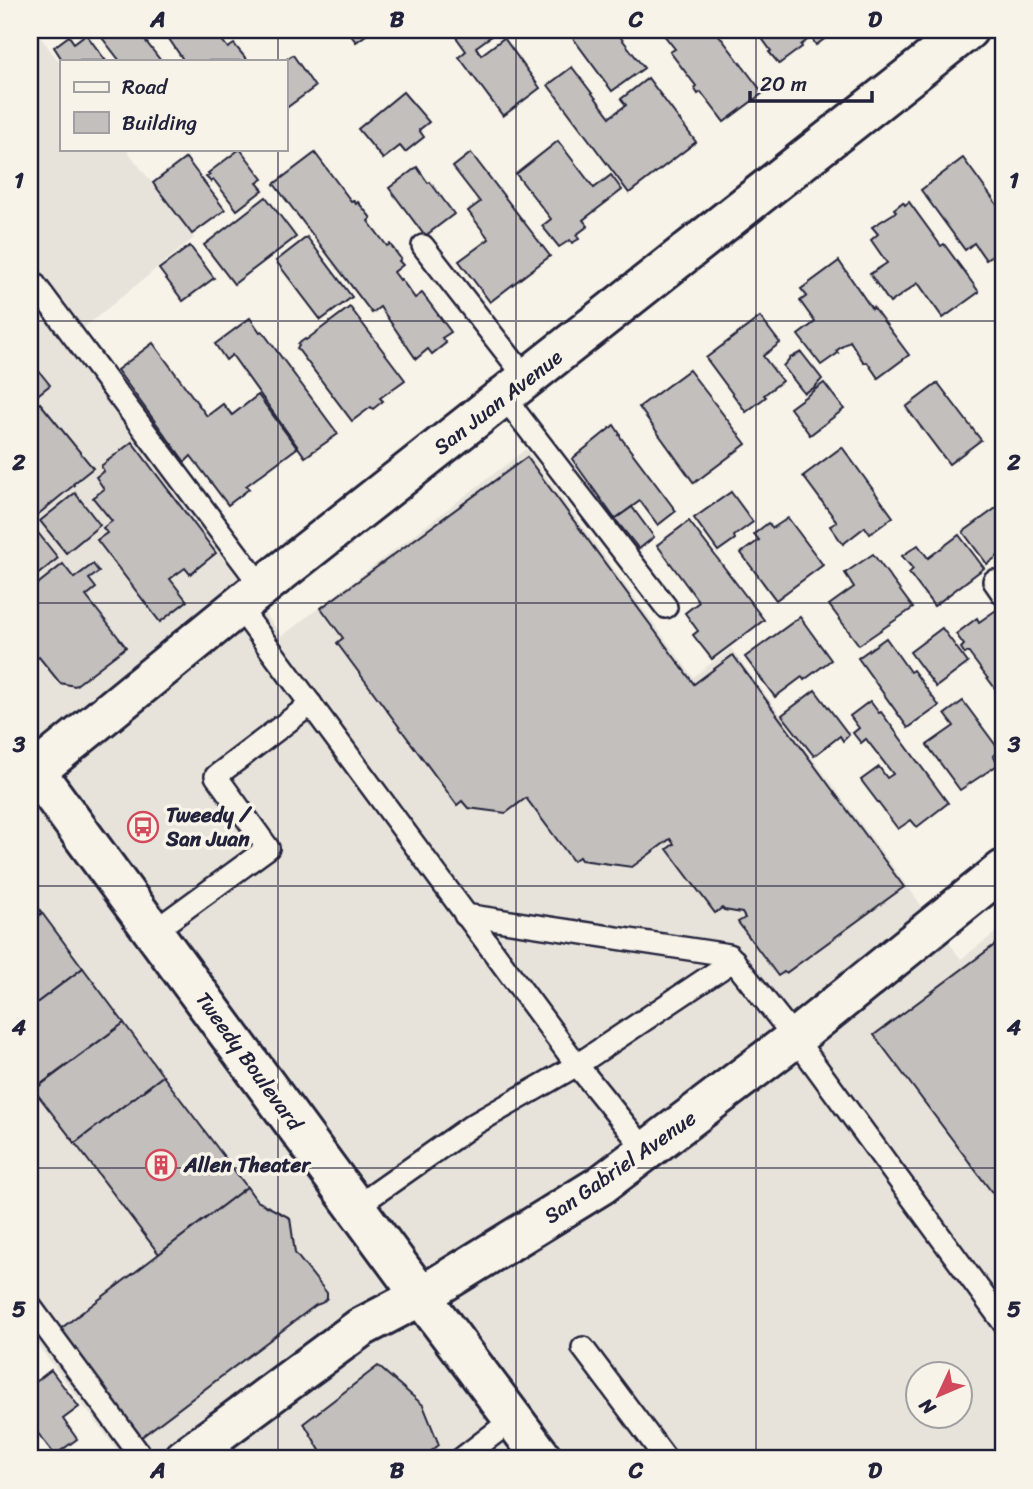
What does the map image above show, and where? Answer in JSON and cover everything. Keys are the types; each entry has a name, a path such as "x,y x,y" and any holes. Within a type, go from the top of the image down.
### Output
{"street":[{"name":"San Juan Avenue","path":"32,771 968,30"},
{"name":"Tweedy Boulevard","path":"32,771 543,1459"},
{"name":"San Gabriel Avenue","path":"207,1452 360,1328 421,1296 601,1185 647,1152 1003,870"}],"lane":[{"path":"423,246 515,388 666,607"},
{"path":"30,278 251,597 311,704 577,1065 647,1152"},
{"path":"153,932 268,848 216,776 311,704"},
{"path":"465,915 729,955 794,1038 1003,1322"},
{"path":"356,1207 471,1126 577,1065 733,960"},
{"path":"30,1306 143,1459"},
{"path":"583,1348 666,1459"},
{"path":"461,1459 513,1419"}],"shaded area":[{"path":"30,30 35,30 60,63 60,150 127,150 194,238 64,344 282,636 526,449 693,677 731,648 961,959 1003,927 1003,1459 124,1459 30,1335"}],"building":[{"path":"96,30 137,30 160,60 119,60"},
{"path":"175,30 214,30 228,48 234,44 247,60 183,60 167,36"},
{"path":"347,30 373,30 356,42"},
{"path":"466,30 485,30 490,37 476,47 481,55 504,38 540,88 503,116 459,57 466,51 456,37"},
{"path":"567,30 615,30 644,68 612,91"},
{"path":"660,30 715,30 763,93 724,122 701,92 698,94 694,88 696,86 670,52 675,49"},
{"path":"756,30 837,30 816,45 811,37 779,64"},
{"path":"86,34 105,60 62,60 54,47 69,36 74,43"},
{"path":"293,55 315,87 287,108 287,60"},
{"path":"572,67 610,117 626,105 621,99 648,78 696,142 629,193 548,85"},
{"path":"403,92 429,122 419,130 424,137 405,152 400,146 383,159 358,129"},
{"path":"558,141 594,188 611,175 622,190 583,220 588,226 576,235 579,239 572,243 570,240 559,247 542,226 551,219 516,174"},
{"path":"241,150 263,179 257,183 263,190 237,210 214,180 211,182 206,177 210,175 208,173"},
{"path":"315,153 351,201 356,204 358,202 371,218 368,221 387,246 390,244 401,259 399,261 403,265 394,272 400,280 415,298 422,293 451,332 442,338 446,343 432,354 428,349 416,359 380,307 372,313 274,184"},
{"path":"471,153 550,256 490,302 459,261 489,239 468,211 480,202 453,167"},
{"path":"186,158 225,210 192,234 153,183"},
{"path":"963,158 1003,213 1003,248 986,260 974,243 965,250 921,190"},
{"path":"417,167 454,214 425,236 389,188"},
{"path":"266,197 296,237 234,284 204,245"},
{"path":"903,202 905,205 909,202 979,292 943,318 918,283 890,303 870,274 887,263 871,240 878,234 872,227 896,212 894,209"},
{"path":"307,237 352,297 321,320 276,261"},
{"path":"190,246 214,278 183,301 159,269"},
{"path":"839,261 872,309 873,307 909,355 878,378 867,362 864,363 850,341 821,365 798,335 815,322 800,301 807,296 801,289"},
{"path":"350,307 405,380 380,398 383,401 373,409 371,407 352,421 297,348 298,344"},
{"path":"760,317 780,343 763,356 782,381 746,412 706,358"},
{"path":"250,318 338,434 305,457 232,355 226,360 215,344"},
{"path":"153,343 207,416 223,404 232,415 258,395 297,448 246,486 249,489 228,505 191,456 185,462 117,370"},
{"path":"801,352 822,379 814,388 804,393 783,366"},
{"path":"30,360 50,385 30,401"},
{"path":"689,370 746,444 694,483 639,407"},
{"path":"824,383 844,409 810,435 790,408"},
{"path":"938,383 981,440 949,464 906,407"},
{"path":"40,403 93,468 30,521 30,411"},
{"path":"614,425 676,511 658,525 640,501 615,519 572,459"},
{"path":"132,442 216,553 190,574 185,568 170,579 187,601 160,622 97,540 107,533 103,528 112,521 93,498 104,489 96,477 104,471 101,466"},
{"path":"842,447 893,517 870,534 865,527 843,544 830,526 837,522 803,476"},
{"path":"527,457 694,684 733,655 904,887 786,973 778,976 738,922 745,918 742,913 722,908 715,913 667,849 674,844 670,839 632,867 581,860 579,857 573,861 526,798 506,813 468,808 462,801 457,805 337,643 343,638 321,608"},
{"path":"731,492 753,522 718,551 694,518"},
{"path":"75,493 100,525 66,553 40,521"},
{"path":"1003,503 1003,552 987,564 963,532"},
{"path":"632,507 654,537 639,549 615,519"},
{"path":"788,518 823,565 776,600 741,553 759,540 754,534 768,523 773,528"},
{"path":"689,521 764,620 712,659 693,635 698,631 685,613 699,602 657,545"},
{"path":"35,529 58,558 30,581 30,534"},
{"path":"959,535 984,568 934,606 909,573 913,569 902,556 918,545 928,558"},
{"path":"873,554 913,608 859,645 829,605 854,587 845,573"},
{"path":"63,564 74,578 93,564 99,572 89,579 96,588 86,596 126,647 75,686 60,683 30,650 30,590"},
{"path":"999,608 1003,613 1003,699 968,652 965,654 961,648 964,645 956,634 977,618 979,622"},
{"path":"800,617 831,660 775,697 745,657"},
{"path":"942,628 968,663 936,687 910,652"},
{"path":"886,638 939,706 908,728 858,658"},
{"path":"815,690 849,735 843,741 840,736 814,756 782,715"},
{"path":"870,701 948,803 917,827 911,820 898,829 861,780 879,767 887,778 893,774 866,739 861,743 853,733 859,728 850,716"},
{"path":"963,701 1000,751 993,756 999,764 960,790 927,745 954,726 945,714"},
{"path":"30,896 42,913 30,923"},
{"path":"42,913 83,968 30,1008 30,923"},
{"path":"1000,941 1003,946 1003,1207 874,1035"},
{"path":"83,968 124,1023 30,1092 30,1008"},
{"path":"124,1023 163,1076 75,1143 34,1090"},
{"name":"Allen Theater","path":"163,1076 247,1187 159,1254 75,1143"},
{"path":"247,1187 257,1201 290,1218 295,1253 327,1293 327,1298 140,1438 59,1330"},
{"path":"378,1366 423,1405 439,1445 421,1459 325,1459 304,1423"},
{"path":"51,1370 79,1407 63,1419 77,1439 55,1455 33,1427 30,1429 30,1380 33,1384"}],"place":[{"name":"Tweedy / San Juan","path":"143,827"},
{"name":"Allen Theater","path":"161,1165"}]}
